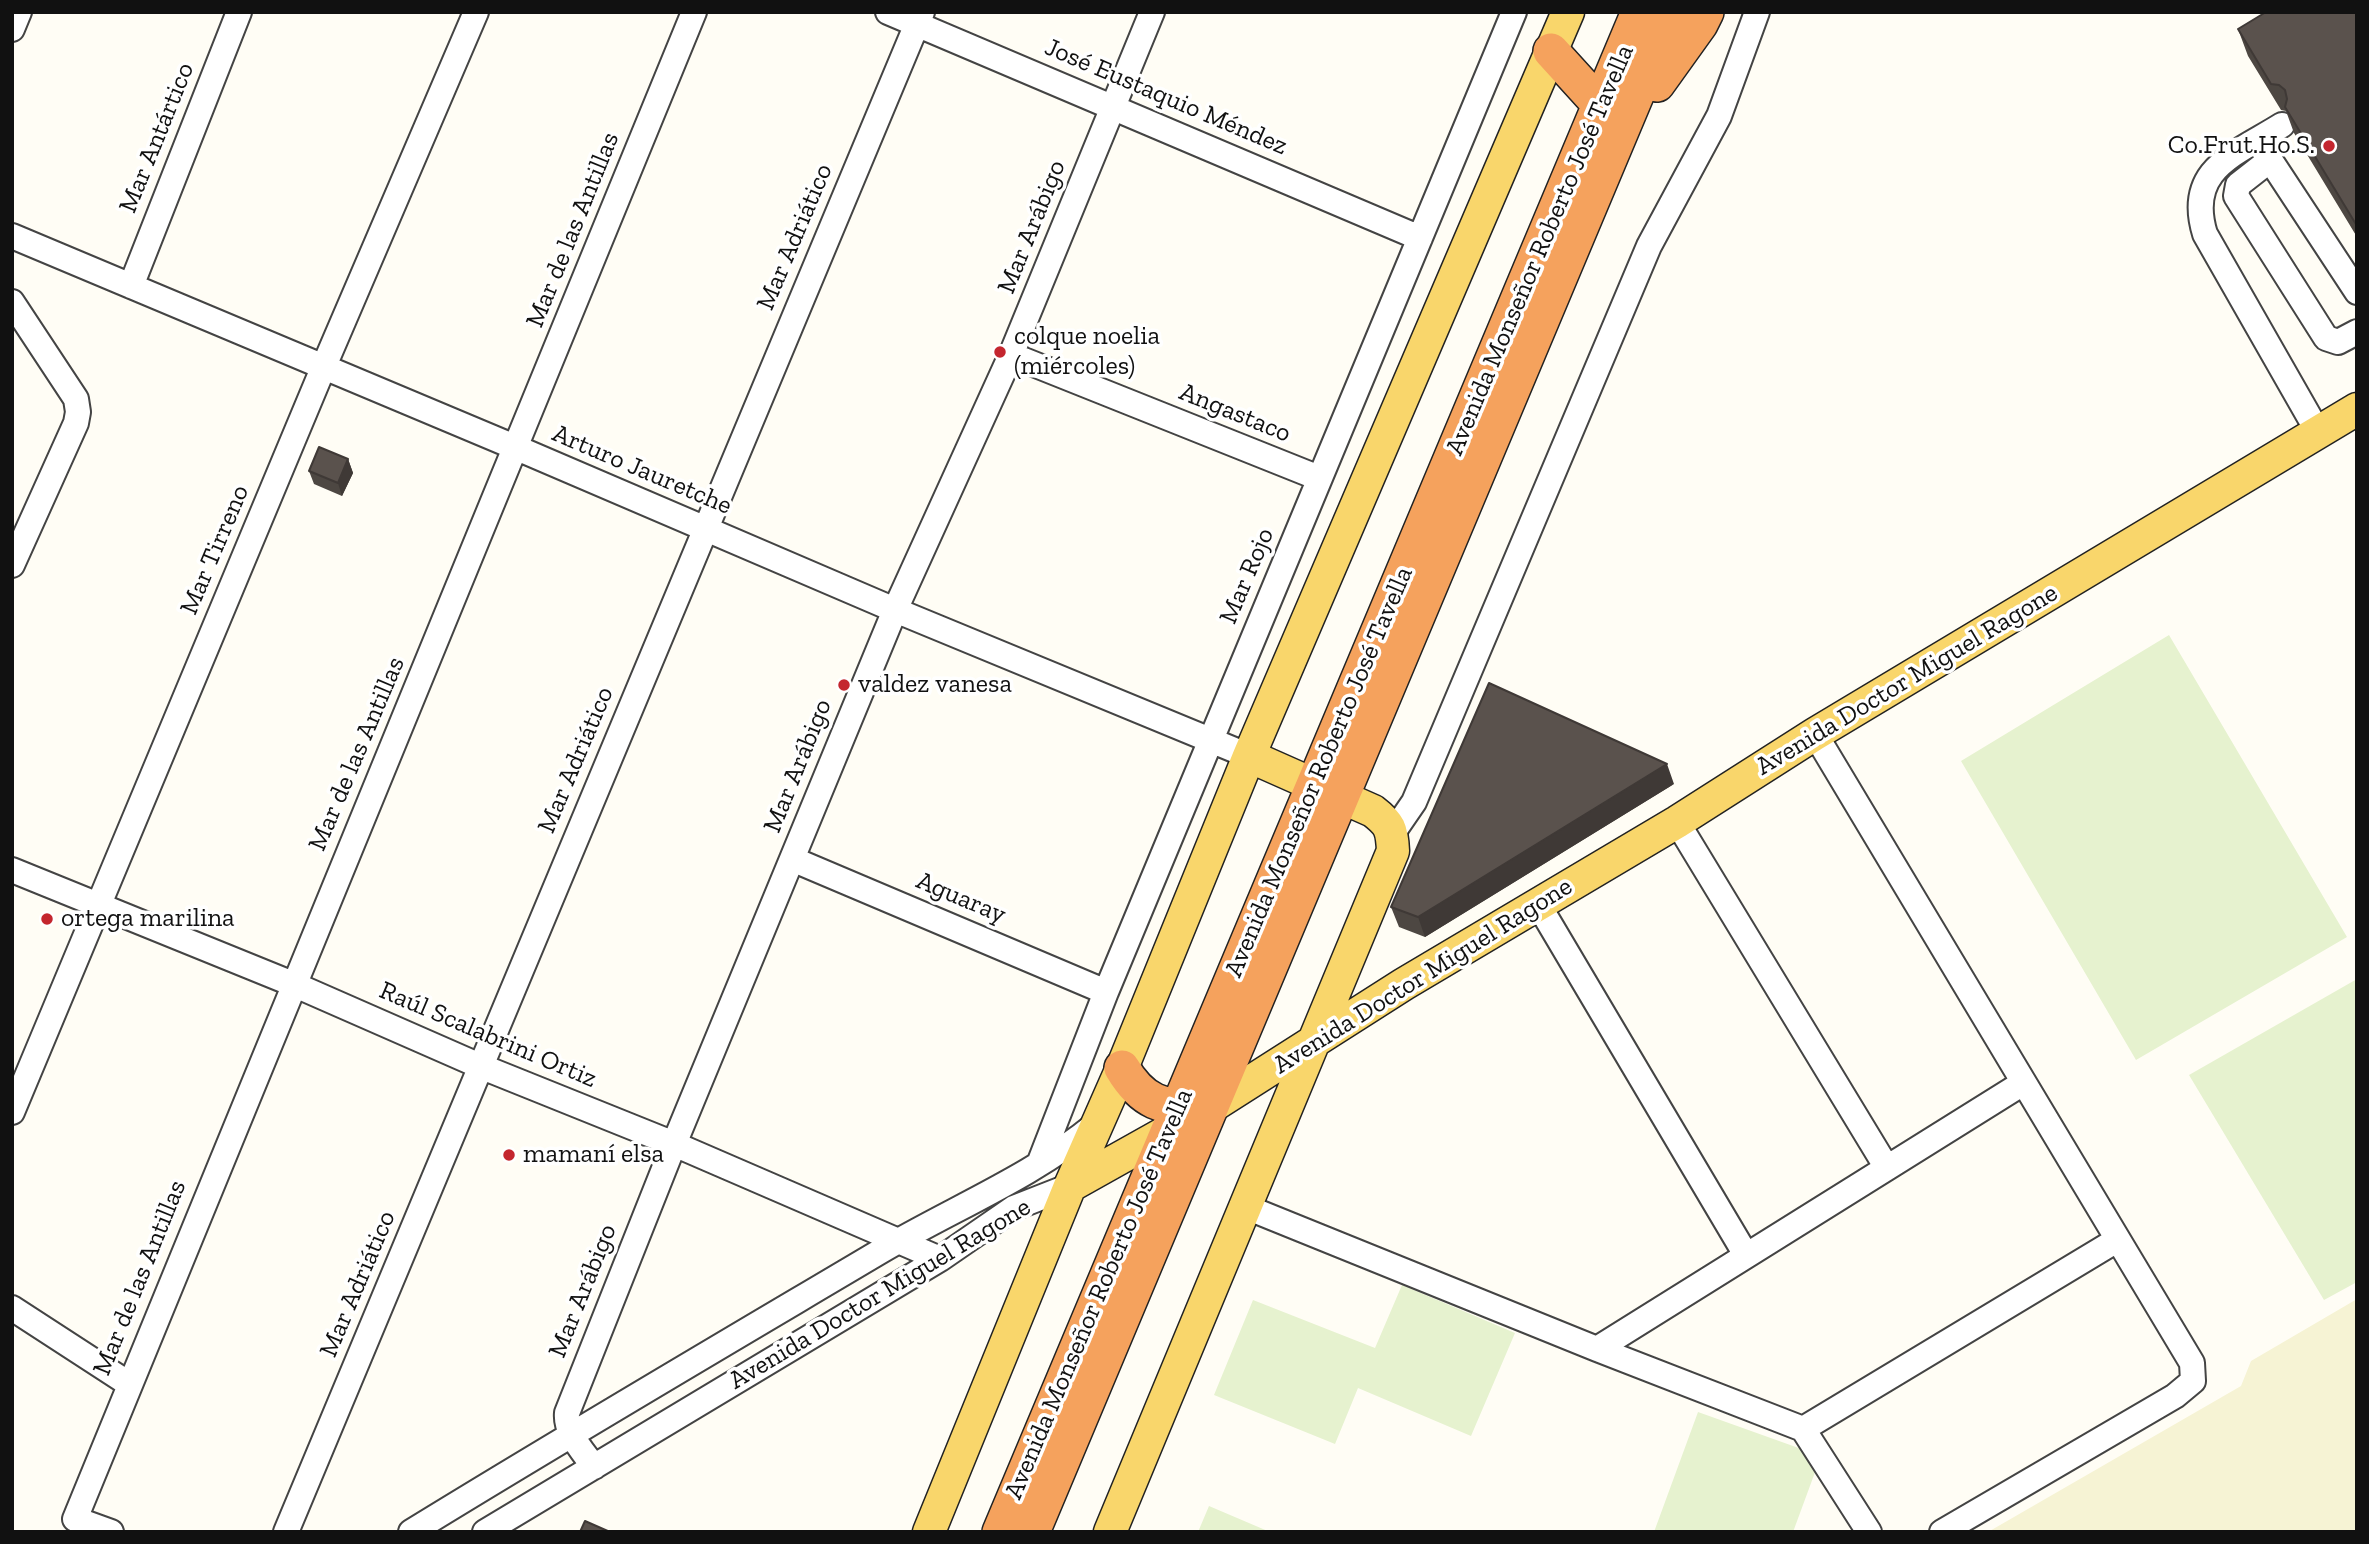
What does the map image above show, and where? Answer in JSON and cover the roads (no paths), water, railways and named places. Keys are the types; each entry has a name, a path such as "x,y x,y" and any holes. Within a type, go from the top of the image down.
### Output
{"highway":[{"name":"Avenida Monseñor Roberto José Tavella","path":"1612,118 1639,12"},
{"name":"Avenida Monseñor Roberto José Tavella","path":"1000,1532 1329,790 1612,118 1671,12"},
{"path":"1551,51 1612,118 1700,24 1706,12"},
{"path":"1122,1068 1131,1084 1143,1095 1185,1116"},
{"name":"Avenida Monseñor Roberto José Tavella","path":"1032,1532 1185,1116"}],"main road":[{"path":"929,1532 1249,756 1568,12"},
{"name":"Avenida Doctor Miguel Ragone","path":"1070,1186 1185,1116 1314,1043 1404,984 1677,822 1815,734 2357,409"},
{"path":"1110,1532 1392,851 1392,834 1386,821 1373,811 1249,756"},
{"path":"1351,955 1366,978 1377,985 1404,984"}],"street":[{"path":"12,29 19,12"},
{"name":"Mar Antártico","path":"131,286 239,12"},
{"name":"Mar Tirreno","path":"12,1112 475,12"},
{"name":"Mar de las Antillas","path":"111,1532 75,1519 694,12"},
{"name":"José Eustaquio Méndez","path":"888,12 919,18 1114,106 1420,238"},
{"name":"Mar Arábigo","path":"571,1434 566,1413 674,1144 895,610 1012,355 1152,12"},
{"name":"Mar Rojo","path":"1039,1164 1106,992 1514,12"},
{"path":"1392,834 1414,802 1649,246 1718,116 1757,12"},
{"name":"Mar Adriático","path":"286,1532 919,18"},
{"path":"2282,125 2238,185 2236,196 2326,338 2338,342 2357,332"},
{"path":"2264,150 2357,292"},
{"path":"2264,150 2217,166 2206,181 2199,198 2200,216 2205,234 2318,432"},
{"name":"Arturo Jauretche","path":"12,236 895,610 1249,756"},
{"path":"12,302 76,399 78,412 76,423 12,565"},
{"name":"Angastaco","path":"1012,355 1320,478"},
{"path":"1815,734 2192,1363 2193,1381 2175,1396 1942,1532"},
{"path":"1677,822 1887,1168"},
{"name":"Aguaray","path":"792,859 1106,992"},
{"name":"Raúl Scalabrini Ortiz","path":"12,870 293,984 480,1066 674,1144 940,1259"},
{"path":"1538,904 1746,1255"},
{"path":"1597,1349 2023,1083"},
{"name":"Avenida Doctor Miguel Ragone","path":"411,1532 571,1434 899,1241 1039,1164 1076,1141 1096,1124"},
{"name":"Avenida Doctor Miguel Ragone","path":"485,1532 940,1259 1014,1209 1070,1186"},
{"path":"1246,1207 1597,1349 1804,1429 1869,1532"},
{"path":"1804,1429 2117,1240"},
{"path":"12,1308 129,1384"},
{"path":"571,1434 594,1467"}],"place":[{"name":"Co.Frut.Ho.S.","path":"2329,146"},
{"name":"colque noelia (miércoles)","path":"1000,352"},
{"name":"valdez vanesa","path":"844,685"},
{"name":"ortega marilina","path":"47,919"},
{"name":"mamaní elsa","path":"509,1155"}]}
